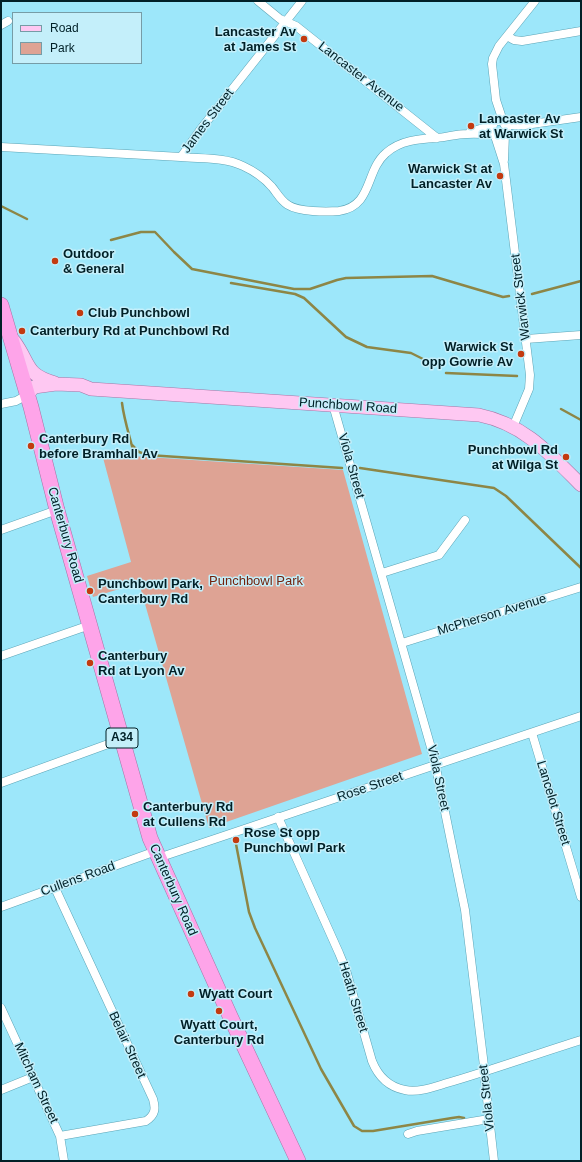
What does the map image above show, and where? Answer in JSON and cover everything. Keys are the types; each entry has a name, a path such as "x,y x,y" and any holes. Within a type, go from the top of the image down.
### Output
{"highway":[{"name":"Canterbury Road","path":"1,305 27,395 57,510 150,838 298,1161"}],"main road":[{"path":"10,336 21,351 33,373 42,380 56,384"},
{"name":"Punchbowl Road","path":"27,395 34,388 56,384 81,385 91,389 472,415 493,419 513,427 535,441 576,474 581,485"},
{"name":"Punchbowl Road","path":"27,395 36,396 60,391 83,392 91,389"}],"street":[{"name":"Lancaster Avenue","path":"258,1 280,19 296,26 437,138"},
{"name":"James Street","path":"1,147 181,157 200,130 302,1"},
{"path":"495,135 492,129 496,100 492,64 494,55 535,1"},
{"path":"507,36 514,40 522,41 581,31"},
{"path":"496,100 507,129 505,134"},
{"path":"181,157 222,160 236,163 261,176 283,201 292,207 304,210 337,211 350,208 361,199 368,188 377,163 391,149 418,139 437,138 468,133 498,122 505,124 525,125 581,117"},
{"path":"468,133 495,135 499,137 525,125"},
{"name":"Warwick Street","path":"505,134 504,164 526,339 530,384 528,393 513,427"},
{"name":"Warwick Street","path":"495,135 504,164"},
{"path":"526,339 581,335"},
{"path":"1,404 20,400 27,395"},
{"name":"Viola Street","path":"333,405 436,764 465,910 494,1161"},
{"path":"1,530 57,510"},
{"path":"382,573 439,555 464,520"},
{"name":"McPherson Avenue","path":"402,643 581,587"},
{"path":"1,656 90,625"},
{"name":"Rose Street","path":"157,855 278,817 581,716"},
{"name":"Lancelot Street","path":"532,733 581,897"},
{"path":"1,783 122,739"},
{"name":"Heath Street","path":"278,817 346,970 372,1061 379,1075 392,1086 406,1091 438,1086 581,1040"},
{"name":"Cullens Road","path":"1,906 157,855"},
{"name":"Belair Street","path":"55,888 155,1104 153,1114 146,1121 60,1136"},
{"name":"Mitcham Street","path":"1,1008 60,1136 64,1161"},
{"path":"1,1090 33,1077"},
{"path":"408,1134 417,1131 489,1119"}],"green space":[{"name":"Punchbowl Park","path":"102,454 343,470 422,754 209,828 139,583 93,597 87,576 131,562"}],"waterway":[{"path":"1,206 27,219"},
{"path":"111,240 141,232 155,232 192,269 294,289 310,289 346,278 432,276 503,297 509,296"},
{"path":"532,294 581,281"},
{"path":"231,283 295,294 304,298 346,337 367,347 411,353 427,361"},
{"path":"446,373 517,376"},
{"path":"122,403 134,454"},
{"path":"561,409 581,420"},
{"path":"132,445 139,452 148,455 342,468"},
{"path":"360,468 494,488 506,496 581,568"},
{"path":"236,844 249,912 255,928 321,1069 354,1126 362,1131 373,1131 452,1118 464,1118"}],"place":[{"name":"Lancaster Av at James St","path":"304,39"},
{"name":"Lancaster Av at Warwick St","path":"471,126"},
{"name":"Warwick St at Lancaster Av","path":"500,176"},
{"name":"Outdoor & General","path":"55,261"},
{"name":"Club Punchbowl","path":"80,313"},
{"name":"Canterbury Rd at Punchbowl Rd","path":"22,331"},
{"name":"Warwick St opp Gowrie Av","path":"521,354"},
{"name":"Canterbury Rd before Bramhall Av","path":"31,446"},
{"name":"Punchbowl Rd at Wilga St","path":"566,457"},
{"name":"Punchbowl Park, Canterbury Rd","path":"90,591"},
{"name":"Canterbury Rd at Lyon Av","path":"90,663"},
{"name":"Canterbury Rd at Cullens Rd","path":"135,814"},
{"name":"Rose St opp Punchbowl Park","path":"236,840"},
{"name":"Wyatt Court","path":"191,994"},
{"name":"Wyatt Court, Canterbury Rd","path":"219,1011"}]}
